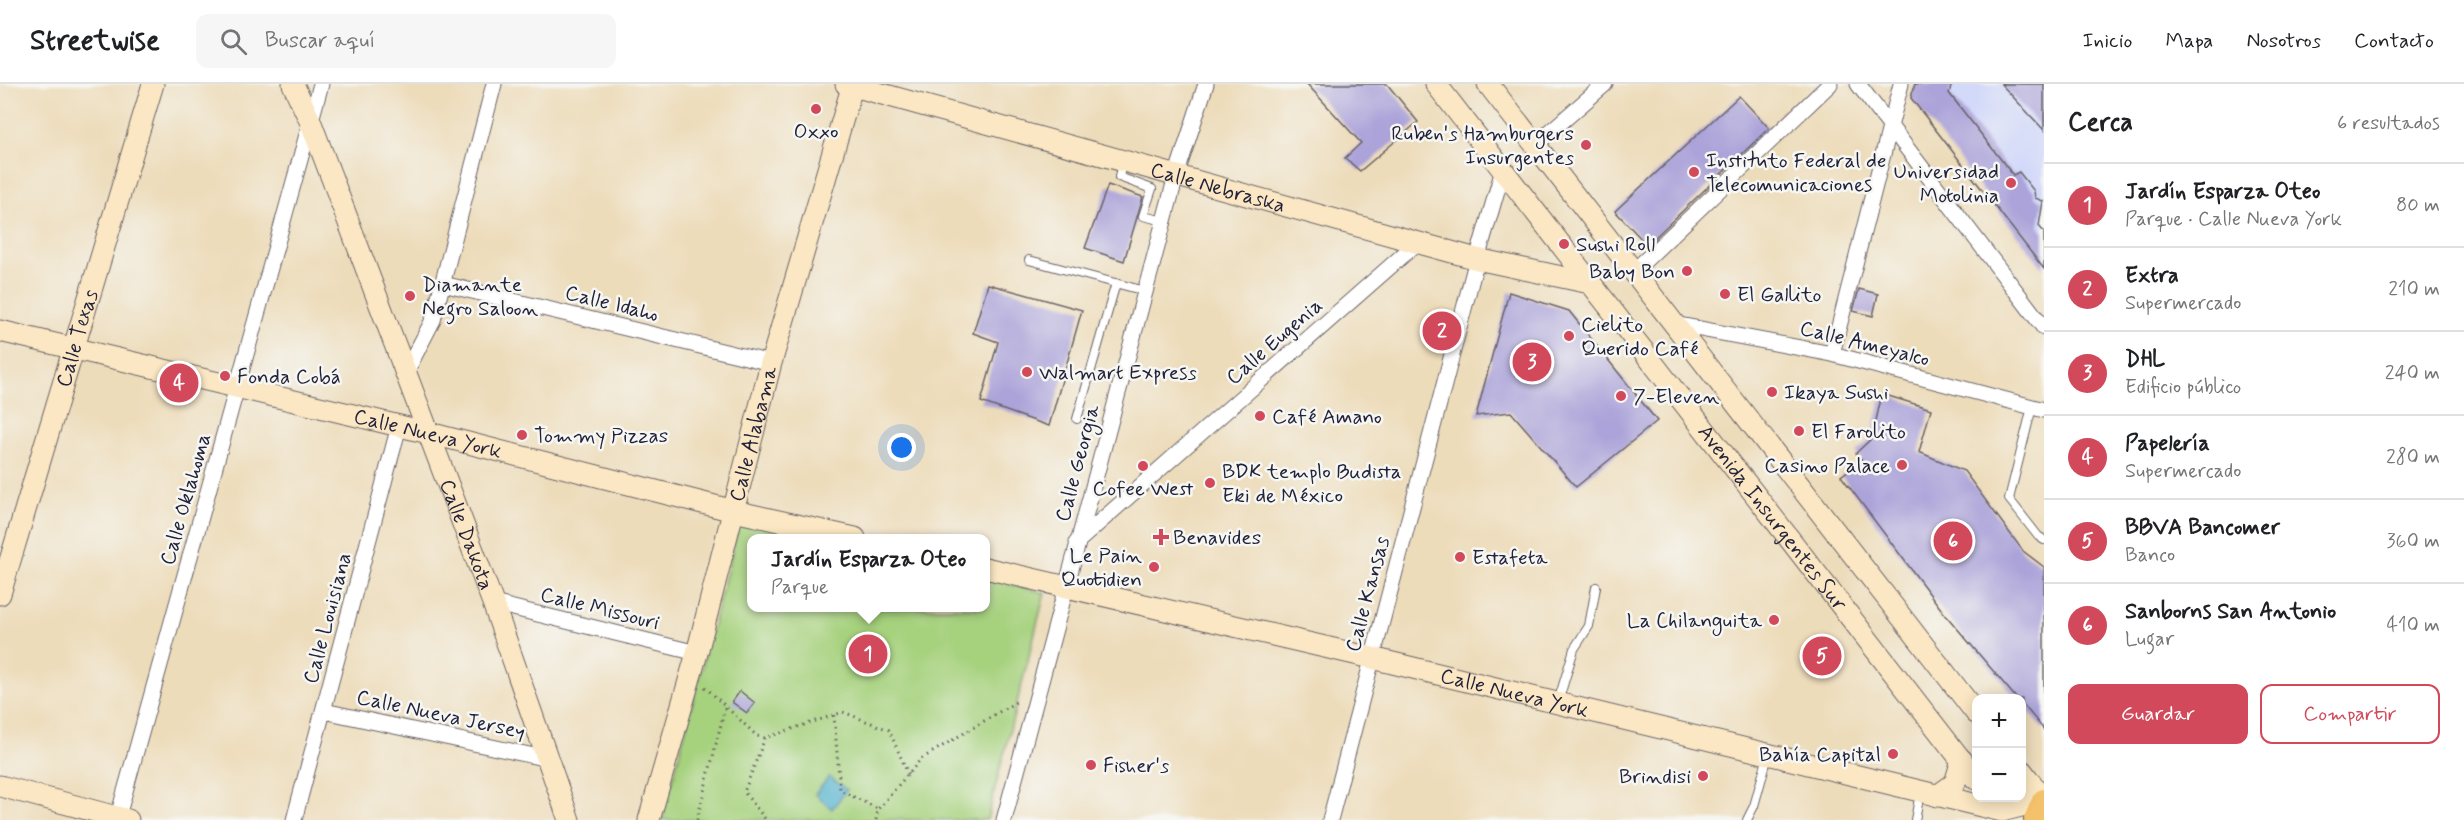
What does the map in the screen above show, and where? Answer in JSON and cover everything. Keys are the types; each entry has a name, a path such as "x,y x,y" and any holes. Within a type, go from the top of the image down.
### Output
{"main road":[{"path":"2036,820 2044,800"}],"street":[{"name":"Calle Texas","path":"0,594 153,84"},
{"name":"Calle Dakota","path":"293,84 311,123 493,603 569,820"},
{"name":"Calle Oklahoma","path":"121,819 321,84"},
{"path":"405,374 425,339 443,284 494,84"},
{"name":"Calle Georgia","path":"1004,820 1176,176 1206,84"},
{"name":"Avenida Insurgentes Sur","path":"1436,84 1972,773"},
{"name":"Avenida Insurgentes Sur","path":"1488,84 1972,707"},
{"path":"1535,145 1605,84"},
{"path":"1634,271 1830,84"},
{"path":"1858,84 2044,328"},
{"path":"1832,354 1901,84"},
{"name":"Calle Nebraska","path":"850,85 1477,259 1590,283"},
{"name":"Calle Alabama","path":"649,820 697,653 771,363 850,85"},
{"name":"Calle Kansas","path":"1330,820 1477,259 1503,170"},
{"name":"Calle Eugenia","path":"1077,542 1418,242"},
{"name":"Calle Idaho","path":"443,284 771,363"},
{"name":"Calle Ameyalco","path":"1674,324 1832,354 2038,409"},
{"name":"Calle Nueva York","path":"0,330 429,433 734,512 836,534"},
{"name":"Calle Louisiana","path":"294,820 399,426"},
{"name":"Calle Nueva York","path":"990,569 1372,658 2001,810 2044,800"},
{"name":"Calle Missouri","path":"493,603 697,653"},
{"name":"Calle Nueva Jersey","path":"324,711 548,759"},
{"path":"1929,794 1955,783 1962,760"},
{"path":"2026,776 2044,800"},
{"path":"0,786 121,819"}],"lane":[{"path":"1122,160 1119,177 1152,189 1143,216 1164,220"},
{"path":"1029,260 1145,291"},
{"path":"1077,419 1116,283"},
{"path":"2038,409 2009,499 2038,536 2044,540"},
{"path":"1558,704 1574,649 1589,626 1596,587"},
{"path":"1747,820 1754,806 1768,755"},
{"path":"1915,820 1929,794"}],"path":[{"path":"698,681 726,704 757,736 765,738 843,712 890,730 908,774"},
{"path":"876,820 878,809 921,759 1019,700"},
{"path":"697,820 726,704"},
{"path":"834,715 840,790 878,809"},
{"path":"765,738 744,792 766,820"}],"shaded area":[{"name":"Universidad Motolinia","path":"1915,84 2044,84 2044,269 1911,98"}],"green space":[{"path":"742,513 823,534 747,534 747,612 990,612 990,579 1045,593 987,820 662,820"}],"water":[{"path":"829,777 847,790 832,809 815,794"}],"building":[{"path":"1307,84 1387,84 1418,122 1360,171 1345,158 1361,143"},
{"name":"Universidad Motolinia","path":"1915,84 1952,84 1949,93 2013,175 2019,172 2034,191 2035,198 2043,201 2039,226 2044,232 2044,269 1911,98"},
{"name":"Universidad Motolinia","path":"2001,84 2044,84 2044,130"},
{"name":"Instituto Federal de Telecomunicaciones","path":"1739,96 1769,128 1647,245 1615,211"},
{"path":"1108,185 1143,197 1124,261 1085,248"},
{"name":"Walmart Express","path":"988,284 1082,310 1049,426 981,402 998,342 973,333"},
{"path":"1859,289 1878,294 1873,316 1853,311"},
{"path":"1509,292 1569,311 1657,421 1576,487 1511,412 1476,416"},
{"path":"1882,394 1931,409 1919,452 1964,471 2023,551 2044,567 2044,730 2026,708 2026,694 2013,694 1944,613 1841,476 1862,460 1856,453 1872,438"},
{"path":"740,691 755,703 747,713 732,702"}],"place":[{"name":"Oxxo","path":"816,109"},
{"name":"Ruben's Hamburgers Insurgentes","path":"1586,145"},
{"name":"Instituto Federal de Telecomunicaciones","path":"1694,172"},
{"name":"Universidad Motolinia","path":"2011,183"},
{"name":"Sushi Roll","path":"1564,244"},
{"name":"Baby Bon","path":"1687,271"},
{"name":"El Gallito","path":"1725,294"},
{"name":"Diamante Negro Saloon","path":"410,296"},
{"name":"Extra","path":"1442,331"},
{"name":"Cielito Querido Café","path":"1569,336"},
{"name":"DHL","path":"1532,362"},
{"name":"Walmart Express","path":"1027,372"},
{"name":"Fonda Cobá","path":"225,376"},
{"name":"Papelería","path":"179,383"},
{"name":"Ikaya Sushi","path":"1772,392"},
{"name":"7-Eleven","path":"1621,396"},
{"name":"Café Amano","path":"1260,416"},
{"name":"El Farolito","path":"1799,431"},
{"name":"Tommy Pizzas","path":"522,435"},
{"name":"Casino Palace","path":"1902,465"},
{"name":"Cofee West","path":"1143,466"},
{"name":"BDK templo Budista Eki de México","path":"1210,483"},
{"name":"Benavides","path":"1161,537"},
{"name":"Sanborns San Antonio","path":"1953,541"},
{"name":"Estafeta","path":"1460,557"},
{"name":"Le Pain Quotidien","path":"1154,567"},
{"name":"La Chilanguita","path":"1774,620"},
{"name":"Jardín Esparza Oteo","path":"868,654"},
{"name":"BBVA Bancomer","path":"1822,656"},
{"name":"Bahía Capital","path":"1893,754"},
{"name":"Fisher's","path":"1091,765"},
{"name":"Brindisi","path":"1703,776"}]}
